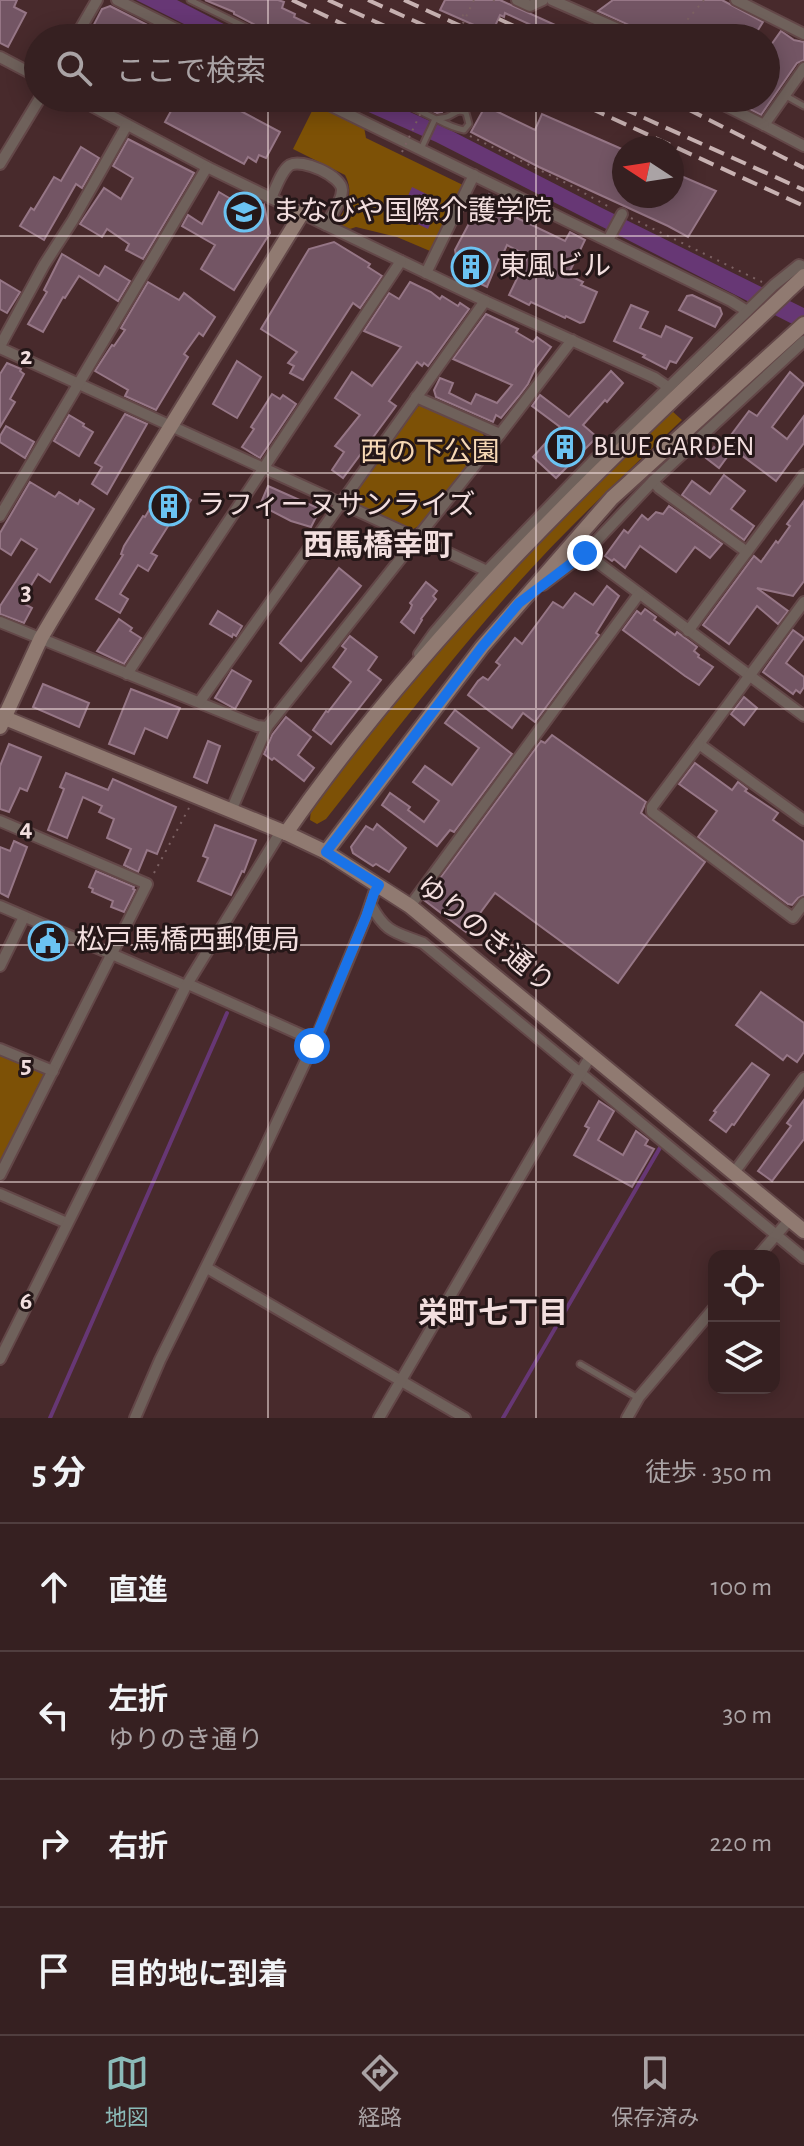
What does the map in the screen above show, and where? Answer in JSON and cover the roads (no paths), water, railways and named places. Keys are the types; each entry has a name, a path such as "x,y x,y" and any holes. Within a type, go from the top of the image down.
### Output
{"street":[{"path":"83,24 97,0"},
{"path":"517,0 530,6 543,0"},
{"path":"552,0 607,24"},
{"path":"736,0 804,34"},
{"path":"120,1 166,24"},
{"path":"0,57 24,70"},
{"path":"780,104 804,68"},
{"path":"0,164 32,112"},
{"path":"103,112 326,225 655,378 674,390"},
{"path":"344,112 747,311"},
{"path":"738,112 804,146"},
{"path":"764,125 774,112"},
{"path":"127,125 44,265 0,347 487,571"},
{"path":"271,198 291,164 305,164 336,178 340,183 341,195 326,225"},
{"path":"0,516 207,167"},
{"path":"426,273 474,175"},
{"path":"1,720 41,638 302,213"},
{"path":"608,240 622,214"},
{"path":"127,674 401,261"},
{"path":"390,695 451,625 643,427 747,311 794,268 799,265 804,267"},
{"path":"0,1359 187,985 283,832 390,695 434,633 487,571 674,390 804,276"},
{"path":"200,701 485,301"},
{"path":"326,852 482,647 612,498 804,324"},
{"path":"231,811 267,727 572,340"},
{"path":"519,603 585,553 653,481 804,341"},
{"path":"416,397 500,434"},
{"path":"688,631 804,475"},
{"path":"653,481 747,552"},
{"path":"585,553 804,716"},
{"path":"410,906 639,594"},
{"path":"804,602 799,618 749,676 652,807 652,812 793,918 804,903"},
{"path":"0,622 257,726 267,727"},
{"name":"ゆりのき通り","path":"1,720 283,832 326,852 379,885 410,906 804,1231"},
{"path":"699,744 804,820"},
{"path":"0,821 147,884 0,1175"},
{"path":"135,1418 160,1360 315,1041 379,885"},
{"path":"371,905 386,927 423,943 804,1258"},
{"path":"0,906 315,1041"},
{"path":"0,966 24,917"},
{"path":"0,1049 53,1071"},
{"path":"379,1418 591,1055"},
{"path":"733,1174 804,1078"},
{"path":"0,1194 67,1223"},
{"path":"763,1250 790,1219"},
{"path":"207,1268 465,1418"},
{"path":"627,1418 638,1398 708,1315"}],"lane":[{"path":"190,0 239,24"},
{"path":"786,96 804,106"},
{"path":"421,112 464,130 469,119 464,112"},
{"path":"435,119 455,112"},
{"path":"421,149 435,119"},
{"path":"580,1364 638,1398"}],"waterway":[{"path":"50,1418 227,1013"},
{"path":"503,1418 661,1146"}],"railway":[{"path":"292,0 343,24"},
{"path":"328,0 380,24"},
{"path":"368,0 421,24"},
{"path":"404,0 456,24"},
{"path":"499,19 510,24"},
{"path":"599,112 804,206"},
{"path":"631,112 804,190"},
{"path":"694,112 804,168"}],"place":[{"name":"まなびや国際介護学院","path":"244,212"},
{"name":"東風ビル","path":"471,267"},
{"name":"BLUE GARDEN","path":"565,447"},
{"name":"ラフィーヌサンライズ","path":"169,506"},
{"name":"松戸馬橋西郵便局","path":"48,941"}],"district":[{"name":"西馬橋幸町","path":"378,546"},
{"name":"栄町七丁目","path":"493,1314"}],"park label":[{"name":"西の下公園","path":"430,453"}]}
